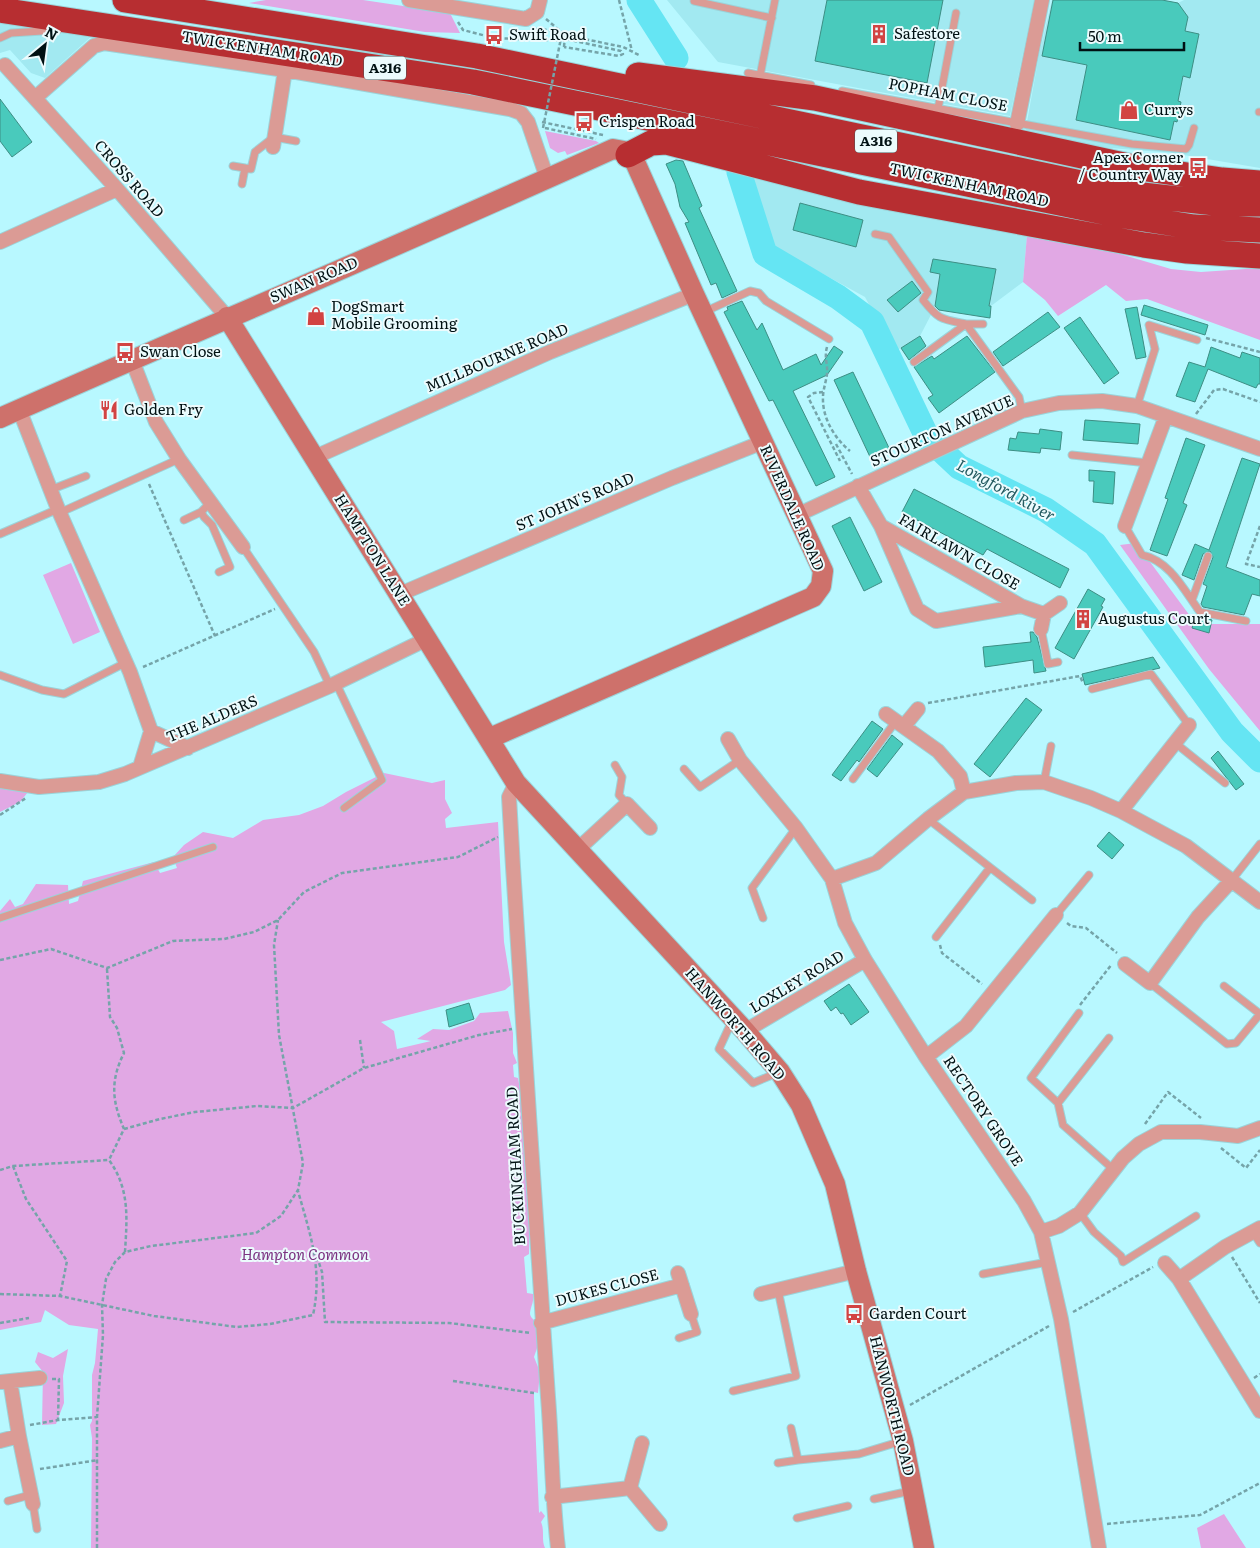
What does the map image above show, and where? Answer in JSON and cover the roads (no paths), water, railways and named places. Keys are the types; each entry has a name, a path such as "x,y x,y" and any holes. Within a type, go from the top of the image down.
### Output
{"highway":[{"name":"TWICKENHAM ROAD","path":"125,0 476,56 1043,189 1118,215 1194,227 1260,230"},
{"name":"TWICKENHAM ROAD","path":"0,10 81,20 473,82 768,142 1043,189"},
{"path":"476,56 815,98 1133,167 1222,180 1260,183"},
{"path":"628,155 651,143 666,142 858,192 1144,245 1187,251 1260,256"},
{"path":"768,142 1042,225"},
{"name":"A316","path":"1043,189 1132,194 1224,204 1260,204"}],"street":[{"path":"409,0 451,7 466,4 526,19 538,6"},
{"name":"POPHAM CLOSE","path":"1016,124 1042,0"},
{"path":"35,98 94,46 104,43 285,70 521,113 528,122 547,178"},
{"name":"CROSS ROAD","path":"6,64 227,317"},
{"path":"274,142 285,70"},
{"name":"SWAN ROAD","path":"0,418 227,317 491,205 613,149 628,155"},
{"name":"RIVERDALE ROAD","path":"490,738 813,597 821,586 823,570 694,294 635,162 628,155"},
{"path":"0,242 117,189"},
{"name":"MILLBOURNE ROAD","path":"315,457 550,352 694,294"},
{"name":"HAMPTON LANE","path":"227,317 427,640 490,738 516,783"},
{"path":"132,360 156,422 206,507 243,547"},
{"name":"STOURTON AVENUE","path":"797,515 1022,411 1060,403 1102,401 1137,406 1260,449"},
{"path":"20,410 58,511 127,668 151,731 140,767"},
{"path":"1125,526 1166,416"},
{"name":"ST JOHN'S ROAD","path":"400,594 672,478 763,442"},
{"name":"FAIRLAWN CLOSE","path":"858,486 881,526 917,610 925,616 936,620 1021,606"},
{"name":"FAIRLAWN CLOSE","path":"881,526 1021,606 1044,614"},
{"path":"1042,629 1044,614 1060,603"},
{"name":"THE ALDERS","path":"0,781 39,787 99,782 188,748 333,685 427,640"},
{"path":"918,709 895,720 938,751 960,776 964,792"},
{"path":"1121,812 1189,725"},
{"path":"151,731 188,748"},
{"name":"RECTORY GROVE","path":"728,739 740,760 796,828 832,879 845,923 865,960 926,1057 1024,1201 1041,1232 1061,1319 1099,1548"},
{"path":"832,879 876,863 928,819 964,792 1016,783 1044,782 1091,798 1186,846 1260,902"},
{"name":"BUCKINGHAM ROAD","path":"516,783 509,798 542,1328 548,1394 552,1497 558,1548"},
{"name":"HANWORTH ROAD","path":"516,783 739,1025 780,1072 801,1105 835,1184 856,1271 903,1441 924,1548"},
{"path":"577,850 627,804 650,828"},
{"path":"1127,963 1150,983 1198,917 1231,881"},
{"path":"926,1057 966,1026 1056,914"},
{"name":"LOXLEY ROAD","path":"739,1025 865,960"},
{"path":"1041,1232 1059,1226 1080,1214 1123,1158 1139,1144 1161,1132 1200,1132 1238,1136 1260,1128"},
{"path":"1179,1279 1226,1247 1258,1234"},
{"path":"1165,1263 1179,1279 1260,1411"},
{"path":"761,1294 856,1271"},
{"name":"DUKES CLOSE","path":"542,1328 680,1279 691,1314"},
{"path":"32,1499 19,1432 5,1382 40,1378"},
{"path":"0,1441 19,1432"},
{"path":"630,1488 642,1442"},
{"path":"552,1497 630,1488"},
{"path":"630,1488 660,1524"}],"lane":[{"path":"760,76 776,0"},
{"path":"694,2 772,18"},
{"path":"938,110 956,13"},
{"path":"0,38 11,33 58,30 81,20"},
{"path":"748,73 816,86"},
{"name":"POPHAM CLOSE","path":"835,90 1016,124"},
{"path":"1016,124 1132,144 1186,149 1194,128"},
{"path":"233,166 251,169 256,152 274,142 296,141"},
{"path":"242,184 245,168"},
{"path":"875,234 889,237 928,292 923,300 939,319 966,324 983,324"},
{"path":"703,312 750,290 759,293 766,301 829,339"},
{"path":"914,362 966,324"},
{"path":"966,324 1019,397 1022,411"},
{"path":"1137,406 1155,349 1149,325 1197,340"},
{"path":"1072,455 1148,463"},
{"path":"0,534 179,459"},
{"path":"50,490 86,476"},
{"path":"184,520 206,507"},
{"path":"206,507 204,517 212,525 230,567 219,572"},
{"path":"1125,526 1142,555 1155,558 1164,564 1200,612 1246,622"},
{"path":"243,547 314,652 382,780 344,808"},
{"path":"1192,600 1208,556"},
{"path":"1042,629 1048,664 1058,662"},
{"path":"0,675 42,690 64,694 127,668"},
{"path":"1092,689 1151,674 1189,725"},
{"path":"853,779 895,720"},
{"path":"1174,742 1226,784"},
{"path":"1044,782 1051,746"},
{"path":"684,769 700,787 740,760"},
{"path":"615,765 622,777 619,795 627,804"},
{"path":"928,819 989,869 1032,900"},
{"path":"763,918 752,888 796,828"},
{"path":"1231,881 1260,844"},
{"path":"0,918 213,847"},
{"path":"936,937 989,869"},
{"path":"1056,914 1089,875"},
{"path":"1150,983 1227,1044 1236,1044 1260,1014 1224,986"},
{"path":"1079,1013 1031,1078 1058,1103 1064,1125 1115,1170"},
{"path":"739,1025 719,1049 753,1083 780,1072"},
{"path":"1058,1103 1109,1038"},
{"path":"1080,1214 1094,1232 1121,1256 1123,1262 1196,1216"},
{"path":"983,1274 1048,1262"},
{"path":"733,1391 796,1376 778,1290"},
{"path":"680,1338 697,1332 691,1314"},
{"path":"791,1428 798,1460"},
{"path":"778,1463 859,1454 903,1441"},
{"path":"874,1500 913,1490"},
{"path":"8,1501 32,1499 37,1529"},
{"path":"797,1518 848,1506"}],"waterway":[{"name":"Longford River","path":"639,0 676,58"},
{"name":"Longford River","path":"739,172 765,254 838,297 872,322 927,437 959,467 1046,510 1095,544 1232,732 1260,760"}],"place":[{"name":"Safestore","path":"879,34"},
{"name":"Swift Road","path":"494,35"},
{"name":"Currys","path":"1129,110"},
{"name":"Crispen Road","path":"584,122"},
{"name":"Apex Corner / Country Way","path":"1198,167"},
{"name":"DogSmart Mobile Grooming","path":"316,316"},
{"name":"Swan Close","path":"125,352"},
{"name":"Golden Fry","path":"109,410"},
{"name":"Augustus Court","path":"1083,619"},
{"name":"Garden Court","path":"854,1314"}],"park label":[{"name":"Hampton Common","path":"305,1255"}]}
